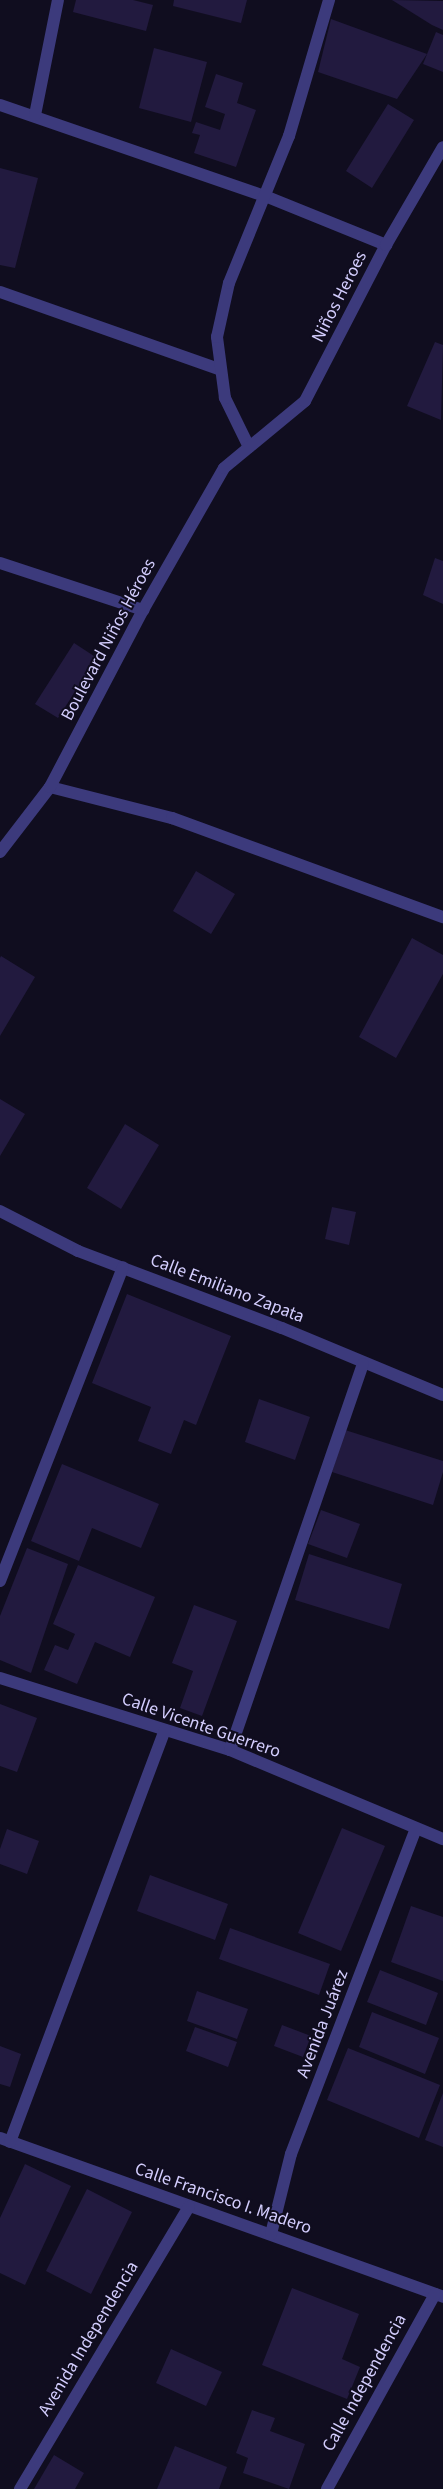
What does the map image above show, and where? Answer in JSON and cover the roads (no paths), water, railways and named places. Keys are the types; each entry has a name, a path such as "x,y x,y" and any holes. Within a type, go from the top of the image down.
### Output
{"street":[{"path":"36,115 58,0"},
{"path":"250,447 225,398 217,337 229,283 289,136 329,0"},
{"path":"0,105 36,115 265,196 386,245"},
{"name":"Niños Heroes","path":"250,447 305,401 386,245 443,147"},
{"path":"0,292 222,370"},
{"name":"Boulevard Niños Héroes","path":"0,852 50,787 142,610 224,468 250,447"},
{"path":"0,563 142,610"},
{"path":"50,787 172,818 443,917"},
{"name":"Calle Emiliano Zapata","path":"0,1211 78,1251 282,1328 362,1364 443,1395"},
{"path":"0,1581 123,1267"},
{"path":"230,1750 362,1364"},
{"name":"Calle Vicente Guerrero","path":"0,1678 230,1750 443,1839"},
{"path":"5,2140 165,1730"},
{"name":"Avenida Juárez","path":"271,2234 291,2154 416,1829"},
{"name":"Calle Francisco I. Madero","path":"5,2140 189,2207 271,2234 439,2296"},
{"name":"Avenida Independencia","path":"20,2489 189,2207"},
{"name":"Calle Independencia","path":"327,2489 439,2296"}]}
